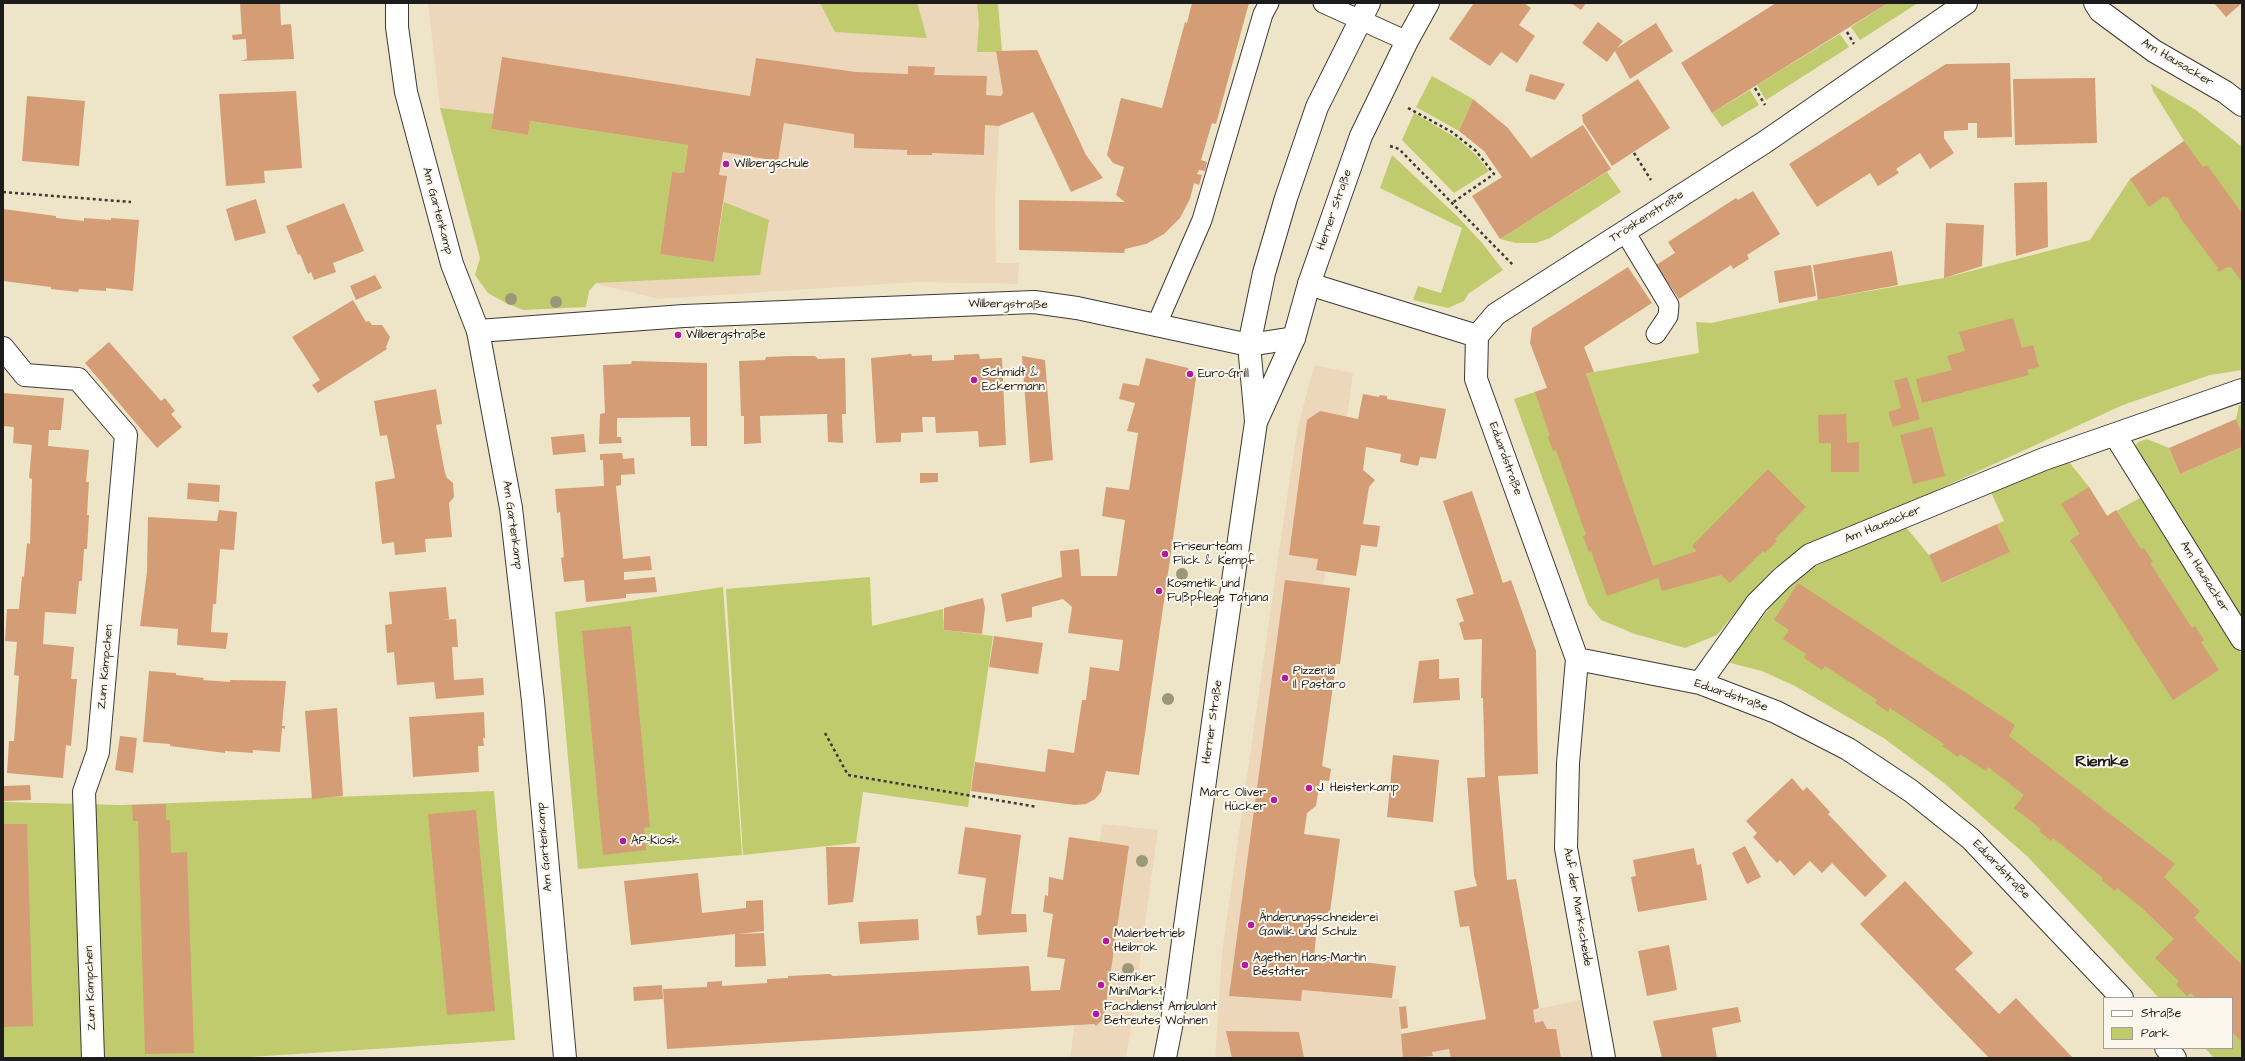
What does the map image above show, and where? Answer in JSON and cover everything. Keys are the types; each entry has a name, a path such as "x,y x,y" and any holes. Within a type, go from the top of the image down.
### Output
{"street":[{"name":"Am Gartenkamp","path":"397,3 397,27 406,92 452,264 478,331 511,508 533,701 565,1058"},
{"name":"Herner Straße","path":"1256,422 1294,338 1309,284 1340,191 1362,136 1407,41 1428,3"},
{"name":"Tröskenstraße","path":"1477,336 1496,314 1765,142 1966,3"},
{"name":"Am Hausacker","path":"2095,3 2100,11 2154,51 2226,92 2242,105"},
{"name":"Herner Straße","path":"1165,1058 1172,1022 1256,422 1249,345 1264,272 1286,198 1317,107 1364,11"},
{"path":"1309,284 1477,336"},
{"name":"Wilbergstraße","path":"478,331 692,315 1034,302 1077,308 1249,345 1294,338"},
{"name":"Eduardstraße","path":"1477,336 1476,379 1577,659 1700,683 1776,712 1848,749 1911,790 1971,839 2121,997"},
{"name":"Zum Kämpchen","path":"3,348 26,375 78,379 126,435 98,752 84,792 93,1058"},
{"name":"Am Hausacker","path":"1700,683 1757,603 1782,578 1810,555 2044,459 2242,390"},
{"name":"Am Hausacker","path":"2114,435 2242,639"},
{"name":"Auf der Markscheide","path":"1577,659 1568,763 1566,848 1604,1058"},
{"name":"Herner Straße","path":"1172,1022 1173,1058"},
{"path":"2167,1049 2175,1058"}],"lane":[{"path":"1156,326 1202,220 1263,14 1269,3"},
{"path":"1323,3 1364,11 1407,41"},
{"path":"1625,232 1669,305 1668,316 1656,334"}],"path":[{"path":"1847,32 1858,50"},
{"path":"1755,88 1768,108"},
{"path":"1380,97 1415,111 1452,132 1476,151 1494,174 1452,203"},
{"path":"1362,136 1398,149 1535,289"},
{"path":"1634,153 1652,182"},
{"path":"3,192 131,202"},
{"path":"824,733 848,775 1037,807"}],"shaded area":[{"name":"Wilbergschule","path":"428,3 990,3 996,53 1003,93 1001,96 995,202 996,263 1019,263 1018,284 917,282 659,299 522,266 440,108"},
{"path":"1314,365 1353,373 1266,998 1301,1001 1302,990 1399,999 1401,1034 1445,1028 1581,1000 1592,1058 1215,1058 1222,953 1279,551 1297,431"},
{"path":"1102,824 1158,830 1139,967 1140,974 1135,1011 1132,1020 1126,1058 1070,1058"}],"green space":[{"path":"820,3 917,3 927,38 835,32"},
{"path":"977,3 998,3 1002,52 977,52 979,22"},
{"path":"1888,3 1918,3 1860,40 1851,27"},
{"path":"1840,34 1849,47 1766,100 1757,85"},
{"path":"1432,76 1473,99 1459,131 1416,107"},
{"path":"2151,84 2196,110 2242,147 2242,370 2210,375 2123,405 1806,550 1774,568 1752,592 1717,635 1685,648 1635,634 1601,620 1588,604 1514,399 1594,372 1699,353 1696,322 1711,323 1818,300 1944,278 2090,240 2130,179 2184,141 2153,91"},
{"path":"1750,90 1759,105 1722,127 1712,113"},
{"path":"440,108 493,114 491,129 528,135 530,121 688,145 684,173 672,172 660,254 714,262 724,202 769,220 760,275 596,283 589,291 586,307 523,310 504,302 488,293 475,275 480,258"},
{"path":"1414,113 1458,139 1475,154 1489,171 1454,193 1402,140"},
{"path":"1392,155 1457,216 1483,244 1503,270 1468,294 1464,301 1448,308 1413,300 1418,286 1441,293 1462,228 1380,188"},
{"path":"1607,172 1621,192 1550,238 1536,243 1516,243 1500,239"},
{"path":"2239,405 2242,405 2242,433 2236,419"},
{"path":"2147,439 2169,448 2180,474 2242,447 2242,631 2132,450 2138,442"},
{"path":"2065,457 2089,487 2107,516 2140,498 2242,655 2242,1058 2214,1058 2206,1049 2233,1049 2233,997 2158,997 2028,857 1944,783 1885,739 1795,686 1762,671 1727,662 1783,591 1807,571 1833,557 1904,525 1929,555 1943,583 2009,552 1997,524 2004,521 1989,488"},
{"path":"870,577 872,626 943,609 944,630 993,636 968,807 863,792 856,843 743,855 726,589"},
{"path":"723,587 742,855 578,869 555,612"},
{"path":"494,791 515,1040 234,1058 3,1058 3,802 121,805"}],"building":[{"path":"240,3 280,3 281,25 291,24 294,59 240,61 247,59 246,39 233,40 232,35 242,34"},
{"path":"1192,3 1249,3 1216,124 1212,123 1201,160 1207,162 1205,171 1199,170 1197,174 1202,175 1199,185 1194,183 1190,199 1180,218 1164,234 1146,244 1125,249 1124,253 1019,250 1019,200 1125,202 1116,195 1124,167 1113,163 1107,155 1121,98 1162,108 1185,22 1187,23"},
{"path":"1474,3 1524,3 1531,8 1519,25 1535,36 1517,63 1501,52 1490,66 1449,39"},
{"path":"1571,3 1586,3 1581,10"},
{"path":"1776,3 1888,3 1712,113 1681,63"},
{"path":"2214,3 2242,3 2226,17"},
{"path":"1598,22 1623,41 1617,48 1656,23 1673,51 1630,79 1615,51 1607,62 1582,43"},
{"path":"1037,50 1086,155 1103,178 1071,192 1033,112 999,126 985,125 984,155 932,153 932,155 907,155 907,150 854,148 854,134 784,123 778,161 723,152 719,175 727,176 714,262 660,254 672,172 684,173 688,145 530,121 528,135 491,129 502,57 750,96 756,58 856,72 908,74 908,66 935,67 934,75 987,76 986,95 1001,96 1003,93 996,51"},
{"path":"2010,63 2012,137 1977,138 1977,123 1968,123 1968,130 1944,131 1944,138 1954,153 1930,169 1920,153 1896,169 1899,173 1878,186 1870,173 1817,207 1789,164 1946,64"},
{"path":"1530,74 1565,84 1555,100 1525,91"},
{"path":"2095,78 2097,143 2015,145 2013,79"},
{"path":"1638,79 1670,128 1612,166 1583,122 1582,115"},
{"path":"296,91 302,168 264,171 265,183 226,186 219,94"},
{"path":"27,96 85,101 79,166 22,161"},
{"path":"1473,99 1508,128 1531,158 1583,125 1611,169 1500,239 1472,196 1502,177 1484,151 1459,131"},
{"path":"2184,141 2203,167 2207,165 2242,213 2242,282 2231,267 2227,267 2219,272 2217,269 2218,268 2179,216 2180,215 2167,197 2165,198 2164,196 2149,207 2130,179"},
{"path":"2047,182 2048,247 2016,256 2014,183"},
{"path":"1753,191 1780,234 1747,255 1749,259 1733,269 1731,265 1679,299 1656,265 1675,253 1668,242 1736,198 1738,200"},
{"path":"256,199 266,233 235,241 226,209"},
{"path":"344,203 364,251 333,263 336,272 314,280 311,272 308,274 300,254 298,255 286,226"},
{"path":"3,209 84,221 84,218 139,220 133,291 106,288 106,291 79,289 78,292 3,281"},
{"path":"1946,223 1984,225 1982,266 1944,278"},
{"path":"1892,251 1898,285 1818,300 1813,265"},
{"path":"1811,265 1816,296 1779,303 1774,271"},
{"path":"1628,267 1652,303 1584,347 1594,372 1586,374 1653,566 1697,551 1692,546 1768,469 1806,507 1775,539 1777,541 1765,553 1763,551 1730,583 1721,575 1662,591 1658,578 1607,596 1591,551 1589,552 1583,536 1586,535 1556,450 1553,451 1548,437 1550,436 1535,392 1547,388 1530,343 1532,328"},
{"path":"375,275 382,288 356,300 350,286"},
{"path":"353,300 366,322 369,321 372,325 382,325 390,337 386,347 387,349 318,393 312,385 320,380 292,337"},
{"path":"2013,318 2022,348 2033,345 2039,367 2027,370 2029,375 1922,403 1916,379 1952,370 1947,356 1965,351 1959,332"},
{"path":"109,342 161,401 165,398 175,411 171,414 182,427 157,448 85,363"},
{"path":"911,354 912,356 932,355 932,361 954,360 954,355 979,354 980,359 1002,358 1006,445 979,447 978,431 936,433 935,417 922,417 923,432 901,433 901,442 876,443 871,358"},
{"path":"815,356 818,359 845,358 846,414 842,414 843,443 828,442 827,414 760,416 761,443 744,444 744,416 741,416 739,361 765,360 766,357"},
{"path":"1022,356 1045,360 1053,460 1030,463"},
{"path":"1146,358 1188,368 1196,378 1139,775 1106,771 1101,792 1095,799 1086,804 1075,805 971,791 975,762 1045,772 1048,749 1074,753 1082,700 1086,700 1090,667 1119,671 1123,640 1068,633 1072,607 1063,599 1032,607 1032,617 1006,622 1001,594 1062,577 1060,551 1079,549 1081,576 1117,576 1125,520 1102,516 1106,487 1129,490 1138,433 1127,431 1135,403 1119,399 1123,383 1139,386"},
{"path":"632,361 707,363 707,446 691,446 690,417 617,418 617,437 621,437 622,443 599,444 600,414 605,413 603,365 631,364"},
{"path":"1907,377 1920,419 1893,427 1888,412 1901,408 1894,381"},
{"path":"436,389 442,424 436,425 445,473 447,478 453,483 454,497 449,503 452,537 425,539 426,552 395,555 394,542 382,544 375,482 395,478 387,435 380,436 374,401"},
{"path":"3,393 64,398 61,430 49,430 48,446 89,450 86,482 89,482 87,549 84,549 82,581 79,581 76,614 45,612 43,644 74,647 71,679 77,679 71,746 66,745 63,778 7,773 9,741 14,741 19,676 14,675 17,642 5,641 7,609 19,609 27,543 30,544 32,479 29,478 32,445 13,443 14,427 3,426"},
{"path":"1363,394 1379,397 1380,395 1387,396 1387,399 1446,409 1436,459 1420,457 1418,466 1400,462 1401,454 1366,447 1363,470 1375,480 1369,487 1363,524 1380,526 1377,547 1361,545 1356,576 1316,570 1318,559 1289,555 1307,420 1320,411 1358,419"},
{"path":"1846,414 1847,443 1859,442 1859,472 1831,472 1831,443 1819,443 1818,415"},
{"path":"2236,419 2242,433 2242,447 2180,474 2169,448"},
{"path":"1932,427 1945,476 1913,484 1900,435"},
{"path":"584,434 586,452 553,455 551,437"},
{"path":"622,453 623,459 634,458 635,474 621,475 621,485 616,486 623,559 650,556 652,570 624,572 624,580 655,577 657,592 626,594 626,598 586,602 584,580 564,582 561,558 564,557 560,512 557,513 555,489 604,486 603,460 600,460 600,454"},
{"path":"920,473 938,473 938,482 920,483"},
{"path":"188,483 220,485 219,502 187,499"},
{"path":"2089,487 2107,516 2116,510 2141,549 2144,548 2153,562 2150,563 2192,628 2195,626 2204,640 2201,642 2219,670 2173,700 2070,540 2080,534 2061,504"},
{"path":"1472,491 1503,583 1511,580 1536,651 1538,774 1498,776 1507,880 1516,879 1539,1008 1533,1010 1535,1023 1543,1021 1547,1029 1556,1029 1561,1058 1451,1058 1449,1049 1432,1052 1433,1056 1403,1058 1401,1034 1486,1019 1469,926 1460,927 1454,891 1477,886 1474,875 1467,778 1485,777 1483,698 1481,698 1482,639 1464,640 1459,623 1464,621 1456,599 1474,594 1443,501"},
{"path":"219,510 237,512 234,550 220,549 216,604 213,604 211,632 228,633 226,649 177,645 178,629 140,626 147,572 148,517 217,521"},
{"path":"1997,524 2010,552 1942,583 1929,555"},
{"path":"1285,580 1350,588 1340,664 1336,664 1322,766 1331,769 1329,781 1320,780 1316,806 1307,813 1304,834 1340,839 1329,919 1311,918 1308,936 1316,937 1314,956 1396,966 1392,998 1302,990 1301,1001 1229,996"},
{"path":"1798,583 2015,725 2009,736 2175,864 2164,877 2200,911 2194,918 2242,965 2242,1042 2233,1033 2233,997 2195,997 2191,993 2187,996 2176,985 2179,981 2155,958 2174,939 2141,907 2117,888 2115,891 2102,880 2103,878 2053,838 2051,841 2039,831 2041,829 2014,808 2024,795 1988,767 1986,771 1960,754 1958,757 1942,746 1944,744 1890,708 1888,712 1875,703 1877,700 1825,666 1822,670 1804,658 1806,654 1783,639 1789,630 1774,620"},
{"path":"446,587 449,619 441,620 456,619 458,647 452,647 454,680 483,678 484,695 436,699 434,682 397,685 394,652 387,653 385,625 392,624 389,592"},
{"path":"983,598 985,608 982,634 944,630 944,608"},
{"path":"631,626 650,827 644,828 646,850 603,855 582,631"},
{"path":"994,636 1043,643 1038,674 989,667"},
{"path":"1439,659 1439,679 1459,678 1460,700 1413,703 1419,661"},
{"path":"149,671 176,673 176,675 204,678 203,680 230,682 230,680 286,681 282,726 285,726 285,729 282,728 280,752 253,750 253,753 225,751 225,753 170,746 170,744 143,742"},
{"path":"337,708 343,796 312,799 305,711"},
{"path":"484,712 484,746 478,746 479,772 413,777 409,717"},
{"path":"120,736 137,738 133,773 115,770"},
{"path":"1393,755 1439,760 1433,822 1387,817"},
{"path":"1792,778 1803,791 1807,787 1830,812 1828,814 1887,876 1865,897 1832,863 1822,873 1810,861 1794,876 1780,860 1777,863 1753,837 1757,833 1746,821"},
{"path":"30,785 31,800 3,801 3,786"},
{"path":"166,804 166,820 170,820 171,853 187,852 194,1053 145,1054 138,821 133,821 132,805"},
{"path":"476,810 495,1011 447,1015 428,814"},
{"path":"3,824 27,824 33,1026 3,1027"},
{"path":"965,827 1021,835 1011,914 1026,914 1027,932 978,935 976,916 981,915 986,878 958,874"},
{"path":"1069,837 1129,846 1104,1018 1096,1026 1094,1024 667,1049 663,989 707,987 707,982 722,981 722,986 767,983 767,979 788,978 788,976 830,974 833,976 1029,966 1031,991 1060,990 1065,959 1047,957 1053,914 1043,912 1045,895 1048,896 1049,877 1063,880"},
{"path":"1745,846 1761,877 1747,884 1732,853"},
{"path":"826,847 860,847 853,902 828,905"},
{"path":"1694,848 1697,865 1701,864 1707,900 1638,912 1631,877 1636,876 1633,860"},
{"path":"698,873 702,913 746,908 746,901 763,900 764,931 738,934 764,933 766,966 735,967 735,934 631,945 624,881"},
{"path":"1905,881 1973,953 1955,969 1999,1014 2016,998 2073,1058 1989,1058 1860,924"},
{"path":"918,919 919,940 860,944 858,922"},
{"path":"1669,945 1677,990 1647,996 1638,951"},
{"path":"662,985 663,999 634,1001 633,987"},
{"path":"1406,1006 1408,1028 1401,1029 1399,1007"},
{"path":"1738,1007 1741,1022 1712,1028 1717,1058 1662,1058 1653,1021"},
{"path":"1226,1031 1299,1032 1304,1058 1232,1058"}],"place":[{"name":"Wilbergschule","path":"726,164"},
{"name":"Wilbergstraße","path":"678,335"},
{"name":"Euro-Grill","path":"1190,374"},
{"name":"Schmidt & Eckermann","path":"974,380"},
{"name":"Friseurteam Flick & Kempf","path":"1165,554"},
{"name":"Kosmetik und Fußpflege Tatjana","path":"1159,591"},
{"name":"Pizzeria Il Pastaro","path":"1285,678"},
{"name":"J. Heisterkamp","path":"1309,788"},
{"name":"Marc Oliver Hücker","path":"1274,800"},
{"name":"AP-Kiosk","path":"623,841"},
{"name":"Änderungsschneiderei Gawlik und Schulz","path":"1251,925"},
{"name":"Malerbetrieb Heibrok","path":"1106,941"},
{"name":"Agethen Hans-Martin Bestatter","path":"1245,965"},
{"name":"Riemker MiniMarkt","path":"1101,985"},
{"name":"Fachdienst Ambulant Betreutes Wohnen","path":"1096,1014"}],"district":[{"name":"Riemke","path":"2102,763"}]}
